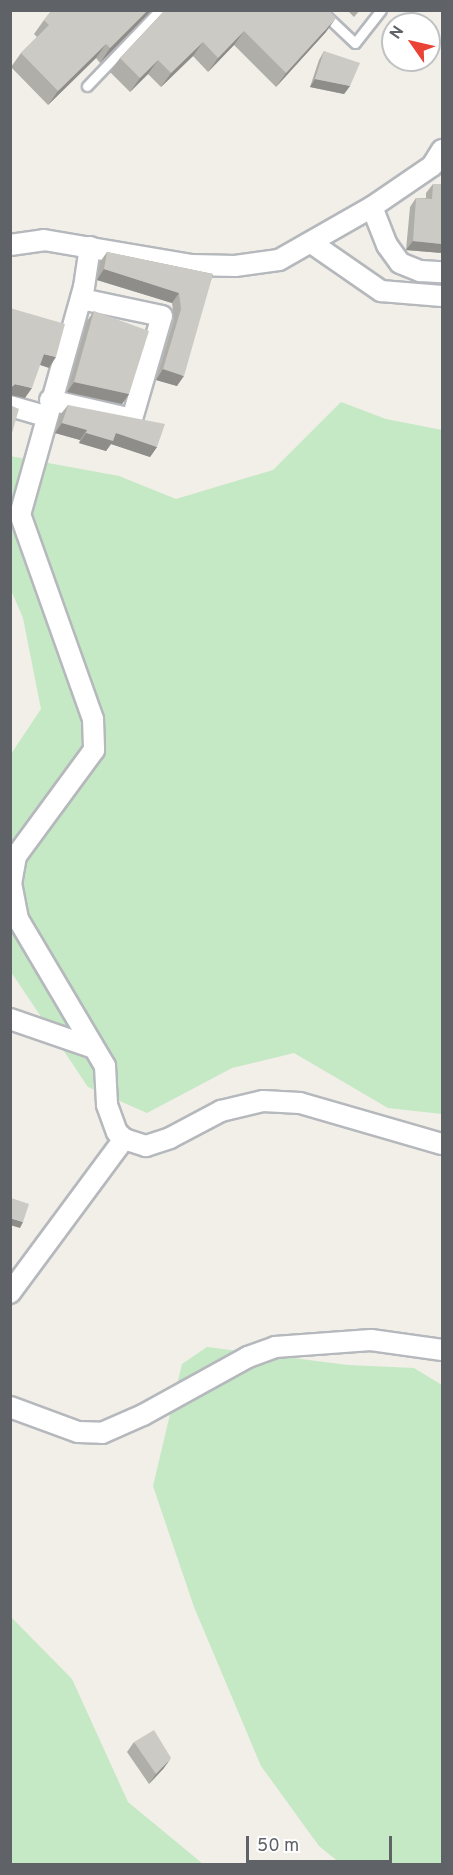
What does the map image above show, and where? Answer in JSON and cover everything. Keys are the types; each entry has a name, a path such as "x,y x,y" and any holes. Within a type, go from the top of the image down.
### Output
{"street":[{"path":"10,245 44,240 192,265 235,266 279,260 313,244 372,207 432,166 442,150"},
{"path":"372,207 387,245 400,263 420,271 442,272"},
{"path":"313,244 381,291 442,296"},
{"path":"90,247 81,299 15,513 93,719 94,750 16,856 11,884 18,919 91,1047 105,1066 106,1105 117,1132 124,1139 146,1146 170,1138 220,1111 263,1101 300,1103 442,1144"},
{"path":"10,406 48,408 132,419 162,316 81,299"},
{"path":"10,1019 91,1047"},
{"path":"10,1293 124,1139"},
{"path":"10,1407 78,1432 102,1432 143,1415 248,1357 275,1347 371,1340 442,1350"}],"lane":[{"path":"87,86 160,10"},
{"path":"320,10 355,43 381,10"}],"green space":[{"path":"341,402 386,419 442,430 442,1114 388,1108 294,1053 232,1068 147,1113 88,1087 11,972 11,754 41,709 23,618 11,590 10,456 119,476 176,499 273,470"},
{"path":"207,1347 348,1365 414,1368 442,1385 442,1864 341,1864 319,1846 261,1766 194,1607 153,1486 182,1364"},
{"path":"10,1616 72,1679 128,1802 203,1864 11,1864"}],"building":[{"path":"52,10 148,10 110,48 106,44 58,91 21,53 49,25 44,20"},
{"path":"165,10 328,10 336,18 286,73 244,31 218,58 203,42 171,73 158,60 140,78 120,58"},
{"path":"324,51 360,63 350,86 315,79"},
{"path":"433,184 442,184 442,244 413,241 416,198 432,199"},
{"path":"107,252 213,274 184,376 163,369 181,309 179,293 104,269"},
{"path":"10,308 65,324 56,357 44,354 32,388 15,384 10,388"},
{"path":"94,311 149,331 129,394 74,382"},
{"path":"10,405 19,409 10,440"},
{"path":"68,405 165,424 157,447 116,433 113,441 62,423"},
{"path":"11,1198 29,1204 23,1222 10,1218"},
{"path":"154,1730 171,1758 156,1774 134,1742"}]}
